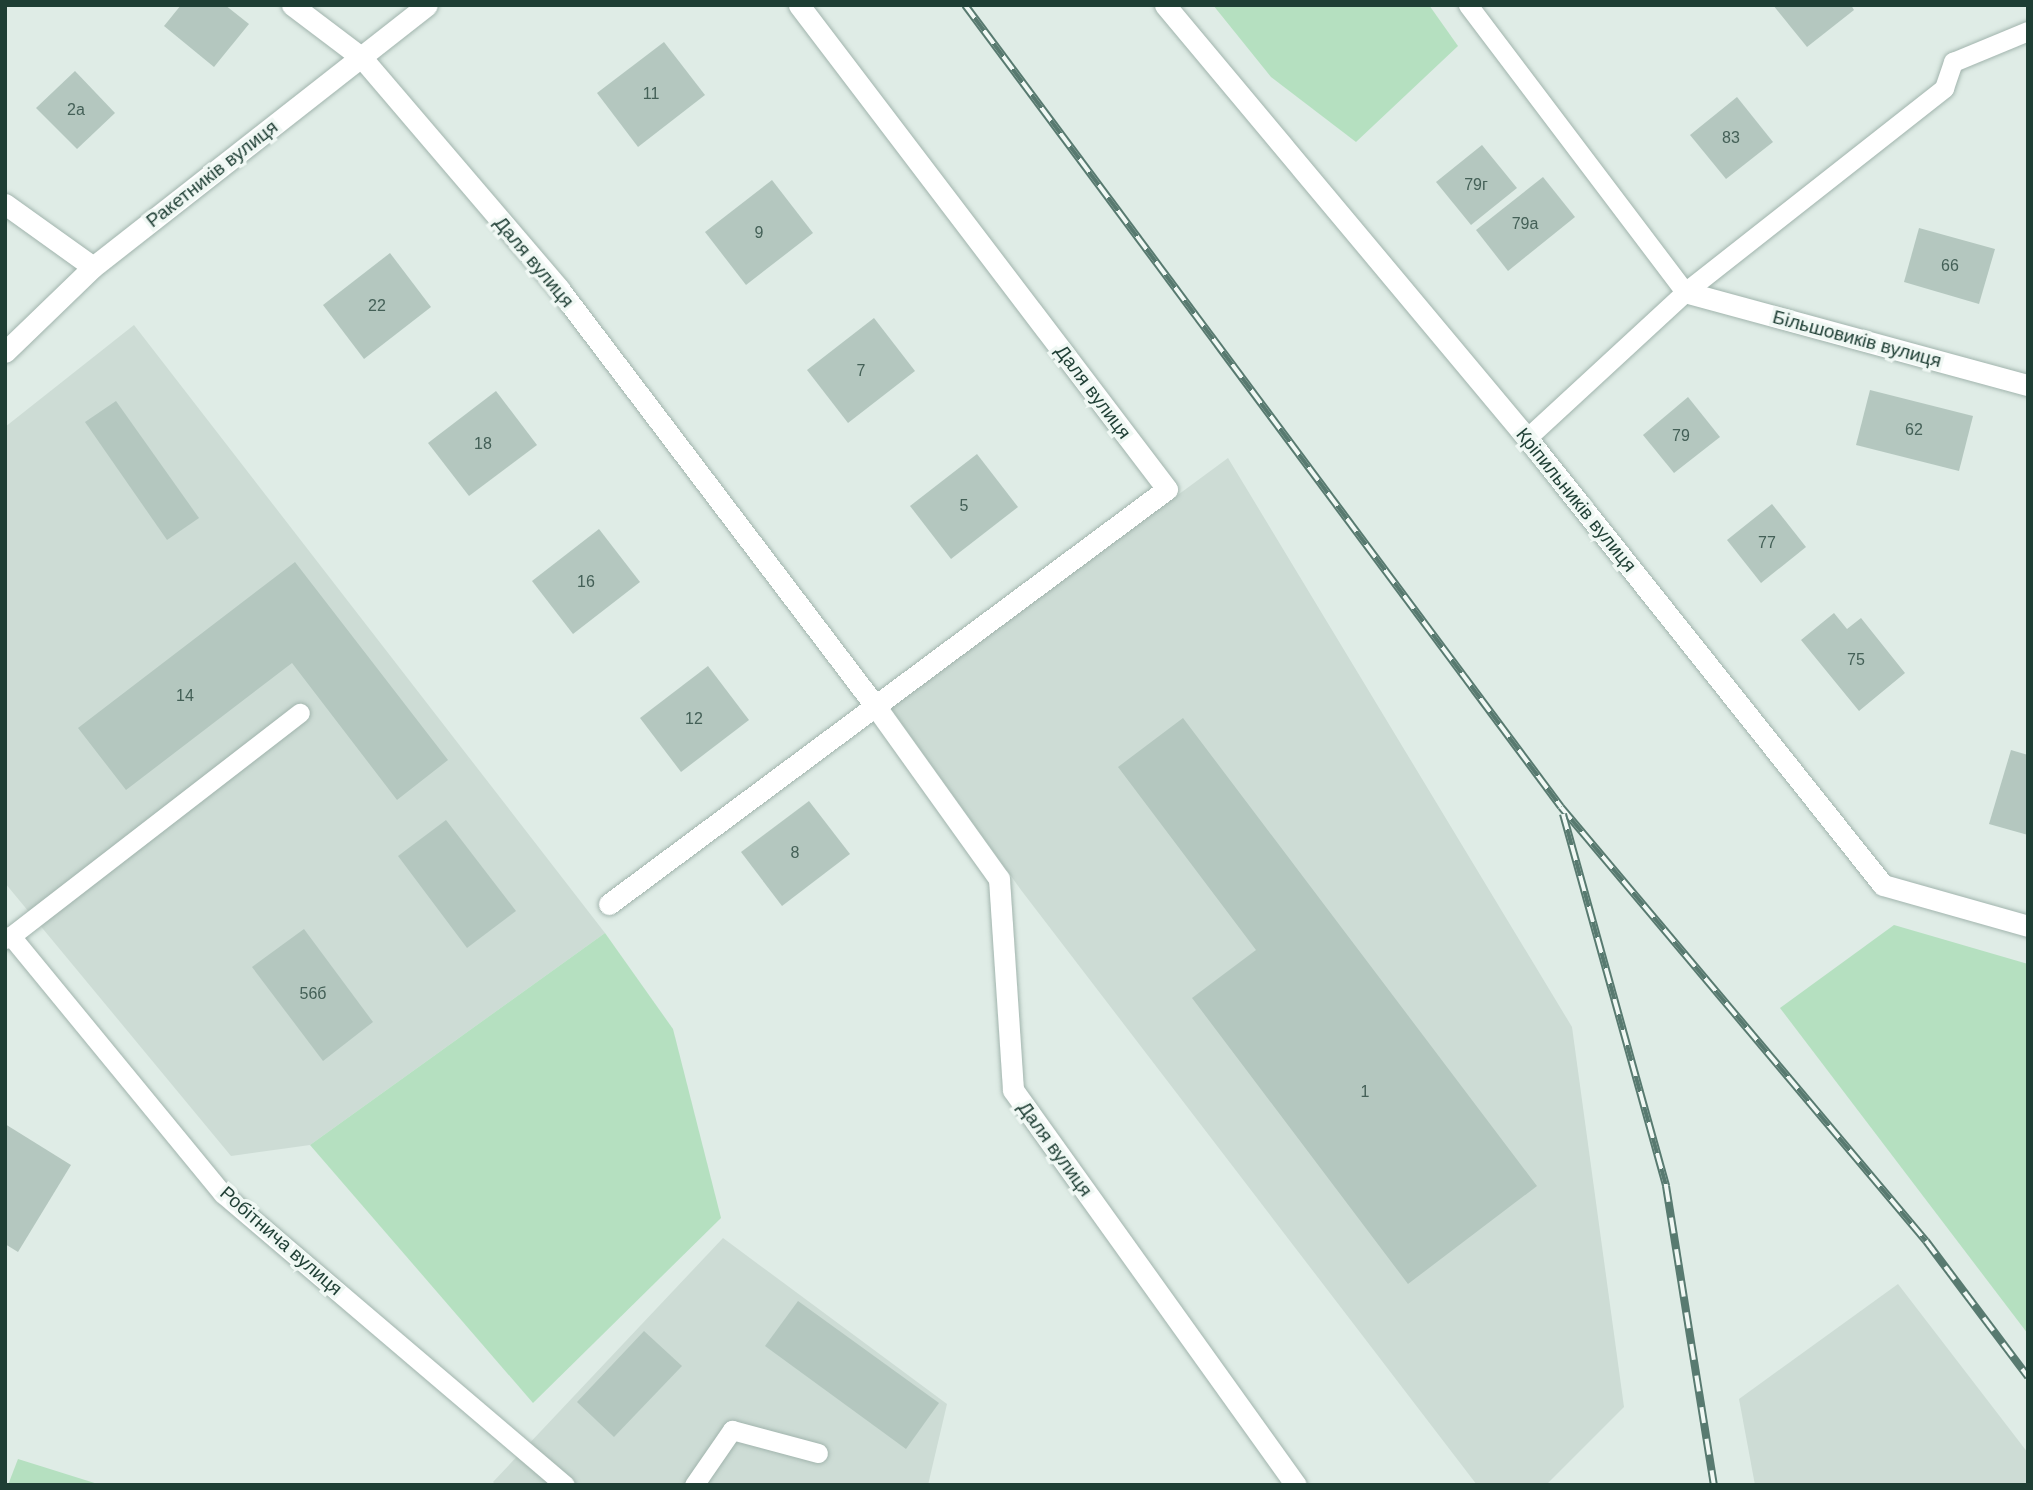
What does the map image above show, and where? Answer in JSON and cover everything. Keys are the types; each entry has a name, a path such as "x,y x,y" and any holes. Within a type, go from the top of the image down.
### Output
{"street":[{"name":"Даля вулиця","path":"292,5 362,58 559,289 876,707 999,879 1013,1090 1296,1485"},
{"name":"Ракетників вулиця","path":"5,352 93,267 427,5"},
{"name":"Даля вулиця","path":"609,904 1167,489 799,5"},
{"name":"Кріпильників вулиця","path":"1165,5 1527,438 1882,885 2028,926"},
{"path":"5,204 93,267"},
{"name":"Більшовиків вулиця","path":"1685,292 2028,385"}],"lane":[{"path":"1468,5 1685,292"},
{"path":"1527,438 1685,292 1944,88 1953,62 2028,31"},
{"path":"8,938 300,713"},
{"name":"Робітнича вулиця","path":"8,938 223,1194 565,1485"},
{"path":"694,1485 732,1430 818,1453"}],"shaded area":[{"path":"134,325 605,933 310,1145 231,1156 5,883 5,427"},
{"path":"1228,458 1572,1027 1624,1407 1546,1485 1477,1485 1021,890 890,707"},
{"path":"723,1238 947,1404 928,1485 496,1485 493,1482"},
{"path":"1898,1284 2028,1453 2028,1485 1755,1485 1739,1399"}],"green space":[{"path":"1213,5 1429,5 1458,46 1356,142 1271,77"},
{"path":"1894,925 2028,964 2028,1334 1780,1008"},
{"path":"605,933 673,1029 721,1218 533,1403 310,1145"},
{"path":"18,1459 101,1485 8,1485"}],"building":[{"path":"181,5 225,5 249,24 214,67 164,26"},
{"path":"1773,5 1851,5 1854,10 1807,47"},
{"path":"664,42 705,95 638,147 597,93"},
{"path":"75,71 115,113 77,149 36,108"},
{"path":"1737,97 1773,142 1726,179 1690,135"},
{"path":"1482,145 1517,188 1471,225 1436,182"},
{"path":"1543,177 1575,217 1508,271 1476,230"},
{"path":"772,180 813,233 746,285 705,232"},
{"path":"1919,228 1995,249 1979,304 1904,282"},
{"path":"390,253 431,307 364,359 323,305"},
{"path":"874,318 915,371 848,423 807,370"},
{"path":"1870,390 1973,416 1959,471 1856,445"},
{"path":"496,391 537,445 469,496 428,443"},
{"path":"1688,397 1720,437 1674,473 1643,435"},
{"path":"116,401 199,518 167,540 85,422"},
{"path":"977,454 1018,507 951,559 910,506"},
{"path":"1772,504 1806,547 1761,583 1727,540"},
{"path":"599,529 640,582 573,634 532,581"},
{"path":"295,562 448,760 397,800 292,663 126,790 78,728"},
{"path":"1834,613 1847,629 1861,618 1905,673 1859,711 1801,640"},
{"path":"708,666 749,720 681,772 640,718"},
{"path":"1183,718 1537,1186 1408,1284 1192,998 1256,950 1118,767"},
{"path":"2011,750 2028,755 2028,835 1989,824"},
{"path":"809,801 850,854 782,906 741,852"},
{"path":"446,820 516,911 467,948 398,856"},
{"path":"304,929 373,1022 323,1061 252,967"},
{"path":"5,1124 71,1165 18,1252 5,1244"},
{"path":"798,1301 939,1403 906,1449 765,1346"},
{"path":"644,1331 682,1366 614,1437 577,1402"}],"railway":[{"path":"965,5 1561,807 1926,1241 2028,1377"},
{"path":"1563,814 1666,1186 1714,1485"}]}
